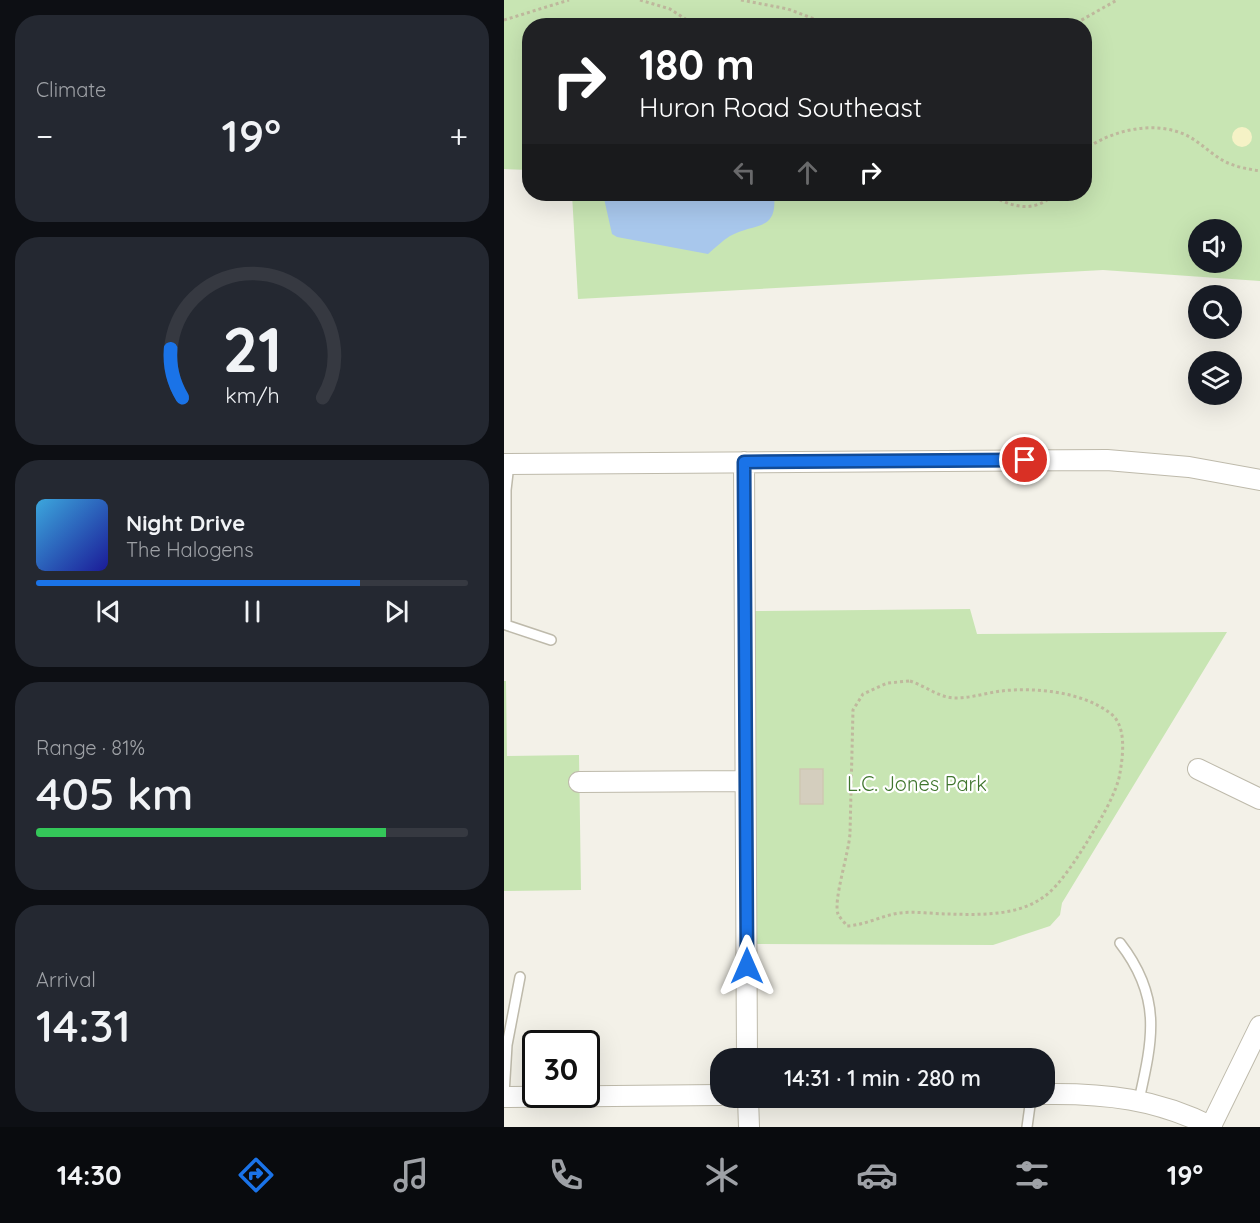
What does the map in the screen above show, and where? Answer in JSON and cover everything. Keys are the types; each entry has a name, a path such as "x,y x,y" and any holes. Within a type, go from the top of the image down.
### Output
{"street":[{"path":"506,464 1107,460 1189,467 1260,480"},
{"path":"744,462 747,1048"},
{"path":"1198,769 1260,798"},
{"path":"579,782 746,781"},
{"path":"1055,1094 1083,1093 1139,1100 1186,1114 1212,1127 1260,1026"},
{"path":"504,1096 710,1095"},
{"path":"748,1108 749,1127"}],"lane":[{"path":"506,464 506,625 551,640"},
{"path":"1120,943 1134,961 1147,991 1151,1022 1149,1054 1139,1100"},
{"path":"504,1096 507,1045 520,977"},
{"path":"1027,1127 1030,1108"}],"path":[{"path":"504,20 569,0"},
{"path":"640,0 670,9 684,18"},
{"path":"741,0 788,9 812,18"},
{"path":"1085,18 1117,0"},
{"path":"1092,145 1107,137 1125,132 1159,128 1188,137 1229,163 1260,171"},
{"path":"1004,201 1012,205 1028,207 1046,201"},
{"path":"910,681 923,685 938,695 956,698 1002,691 1052,692 1093,702 1113,715 1119,725 1124,748 1120,776 1100,820 1075,861 1046,895 1008,912 985,915 901,913 861,925 847,926 838,914 837,899 849,850 853,710 863,694 887,683 910,681"}],"green space":[{"path":"504,0 1260,0 1260,281 1103,270 578,299 572,201 1092,201 1092,18 522,18 522,170 504,169"},
{"name":"L.C. Jones Park","path":"970,609 977,634 1227,632 1062,903 1060,915 1050,926 993,945 757,944 754,611"},
{"path":"504,681 506,681 507,756 579,755 581,890 504,891"}],"sand":[{"path":"1238,127 1246,127 1252,133 1252,141 1246,147 1238,147 1232,141 1232,133"}],"water":[{"path":"605,201 774,201 772,215 768,221 730,236 708,254 617,237 612,234"}],"building":[{"path":"800,769 823,769 823,804 800,804"}],"route":[{"path":"747,966 744,462 1025,460"}]}
